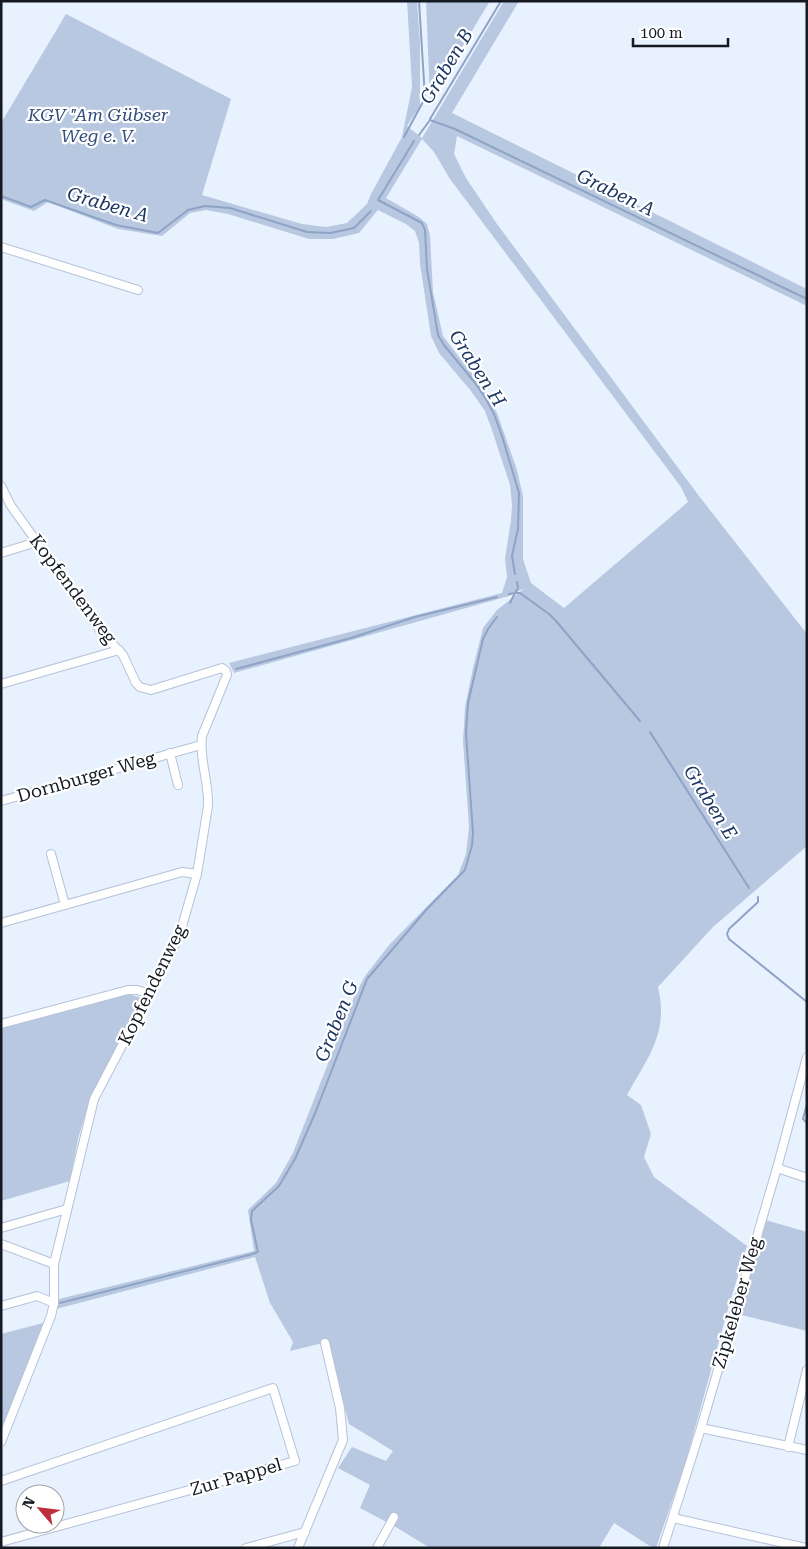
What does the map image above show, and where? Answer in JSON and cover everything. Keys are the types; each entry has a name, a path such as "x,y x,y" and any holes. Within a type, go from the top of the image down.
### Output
{"street":[{"path":"1,246 138,290"},
{"name":"Kopfendenweg","path":"1,486 11,506 102,633 119,650 136,683 151,690 222,668 226,671 227,675 202,736 201,745 209,794 197,874 179,937 94,1100 54,1264 54,1302 51,1316 1,1442"},
{"path":"1,553 37,542"},
{"path":"1,684 119,650"},
{"name":"Dornburger Weg","path":"1,801 201,745"},
{"name":"Dornburger Weg","path":"170,753 178,784"},
{"path":"51,854 65,905"},
{"path":"1,923 182,872 197,874"},
{"path":"1,1024 128,990 137,990 150,994"},
{"name":"Zipkeleber Weg","path":"663,1548 701,1428 807,1057"},
{"path":"776,1168 807,1178"},
{"path":"1,1228 67,1209"},
{"path":"1,1244 54,1264"},
{"path":"1,1306 38,1296 54,1302"},
{"path":"298,1548 343,1440 340,1408 325,1343"},
{"path":"788,1446 807,1370"},
{"name":"Zur Pappel","path":"1,1481 272,1388 295,1460 1,1542"},
{"path":"701,1428 807,1450"},
{"path":"377,1548 394,1518"},
{"path":"673,1518 806,1548"},
{"path":"246,1548 305,1532"}],"green space":[{"name":"KGV \"Am Gübser Weg e. V.","path":"407,1 417,1 420,43 420,106 407,126 422,138 504,1 519,1 452,113 807,289 807,306 457,136 454,154 466,178 497,224 699,496 807,634 807,846 713,927 658,987 661,1003 659,1031 649,1056 627,1095 641,1105 651,1134 644,1157 654,1177 747,1246 686,1461 656,1548 653,1548 614,1523 599,1548 430,1548 360,1508 370,1485 338,1468 352,1447 386,1461 393,1451 349,1424 327,1342 290,1351 293,1342 270,1303 255,1257 56,1309 59,1299 254,1251 248,1210 276,1183 293,1153 354,997 365,976 389,945 458,875 466,854 469,827 463,741 465,707 473,668 483,628 497,610 525,588 509,596 234,673 229,663 502,593 507,577 505,559 512,505 510,485 485,411 439,353 431,336 420,264 419,243 415,231 406,224 378,210 359,233 333,239 309,239 228,214 206,210 190,213 162,236 118,229 48,202 34,211 1,199 1,123 66,14 231,99 202,195 302,224 326,227 347,223 367,204 402,137 412,87","holes":["422,139 434,152 450,179 681,487 688,502 564,608 531,583 523,559 523,496 517,470 497,413 477,380 443,336 433,292 430,236 427,224 419,217 386,198"]},
{"path":"426,1 490,1 430,100"},
{"path":"129,994 141,998 90,1099 78,1139 70,1181 1,1201 1,1027"},
{"path":"762,1219 807,1232 807,1331 737,1314"},
{"path":"43,1323 8,1422 1,1424 1,1334"}],"waterway":[{"path":"404,137 425,98 419,1"},
{"name":"Graben B","path":"430,119 501,1"},
{"name":"Graben A","path":"419,135 430,120 455,129 807,299"},
{"name":"Graben H","path":"414,141 378,200 422,223 425,230 427,269 438,335 476,384 494,414 519,493 518,529 512,556 515,574"},
{"name":"Graben A","path":"1,196 31,207 45,200 116,225 158,233 188,210 205,206 230,208 307,232 330,233 354,228 371,211"},
{"name":"Graben G","path":"509,594 515,593 518,588 517,582"},
{"name":"Graben E","path":"510,603 515,593 520,593 549,614 640,721"},
{"name":"Graben H","path":"236,669 351,638 415,617 497,597"},
{"name":"Graben G","path":"60,1303 258,1252 251,1220 252,1211 279,1186 295,1159 316,1111 367,979 427,909 465,870 472,845 473,833 466,733 468,703 483,639 497,617"},
{"name":"Graben E","path":"650,732 749,888"},
{"name":"Graben E","path":"758,897 758,902 729,929 727,934 729,939 807,1002"},
{"name":"Graben E","path":"807,1104 803,1119 807,1123"}]}
